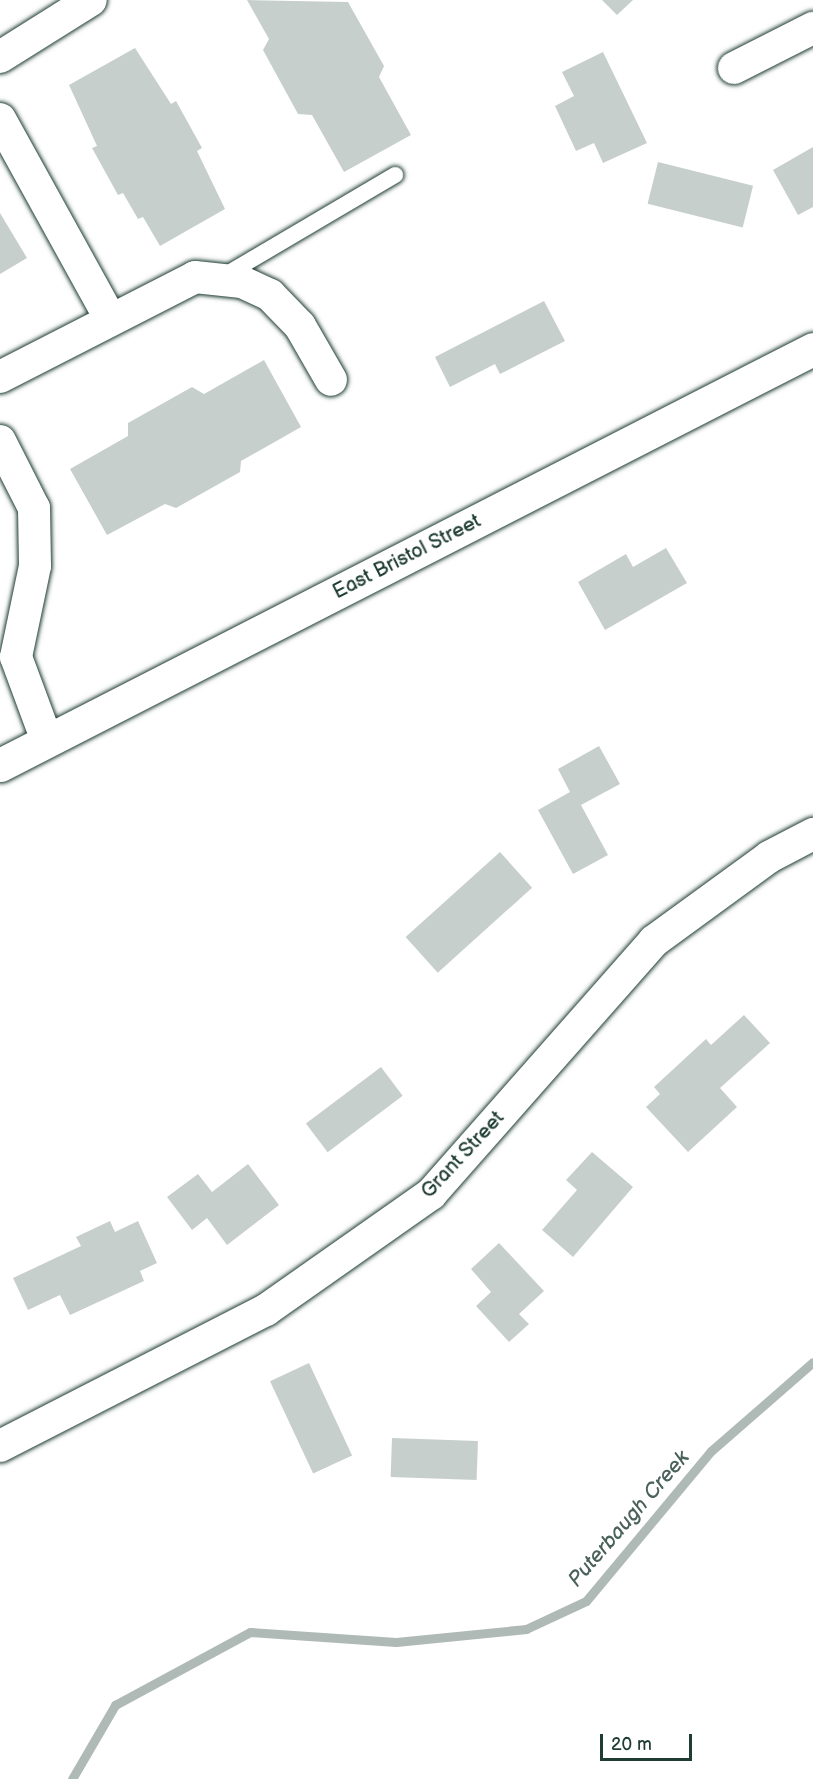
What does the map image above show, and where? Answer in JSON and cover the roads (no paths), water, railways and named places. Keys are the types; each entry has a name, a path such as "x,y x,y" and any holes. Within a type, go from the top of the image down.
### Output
{"main road":[{"name":"East Bristol Street","path":"0,765 813,349"}],"street":[{"path":"0,57 91,0"},
{"path":"734,68 813,28"},
{"path":"0,119 110,318"},
{"path":"0,377 58,351 110,318 195,277 221,278 270,295 300,326 331,380"},
{"path":"0,441 34,508 35,566 16,657 47,741"},
{"name":"Grant Street","path":"0,1446 266,1310 431,1194 654,941 769,857 813,834"}],"lane":[{"path":"221,278 395,175"}],"waterway":[{"name":"Puterbaugh Creek","path":"72,1779 115,1705 250,1632 396,1642 526,1629 586,1601 711,1451 813,1362"}]}
